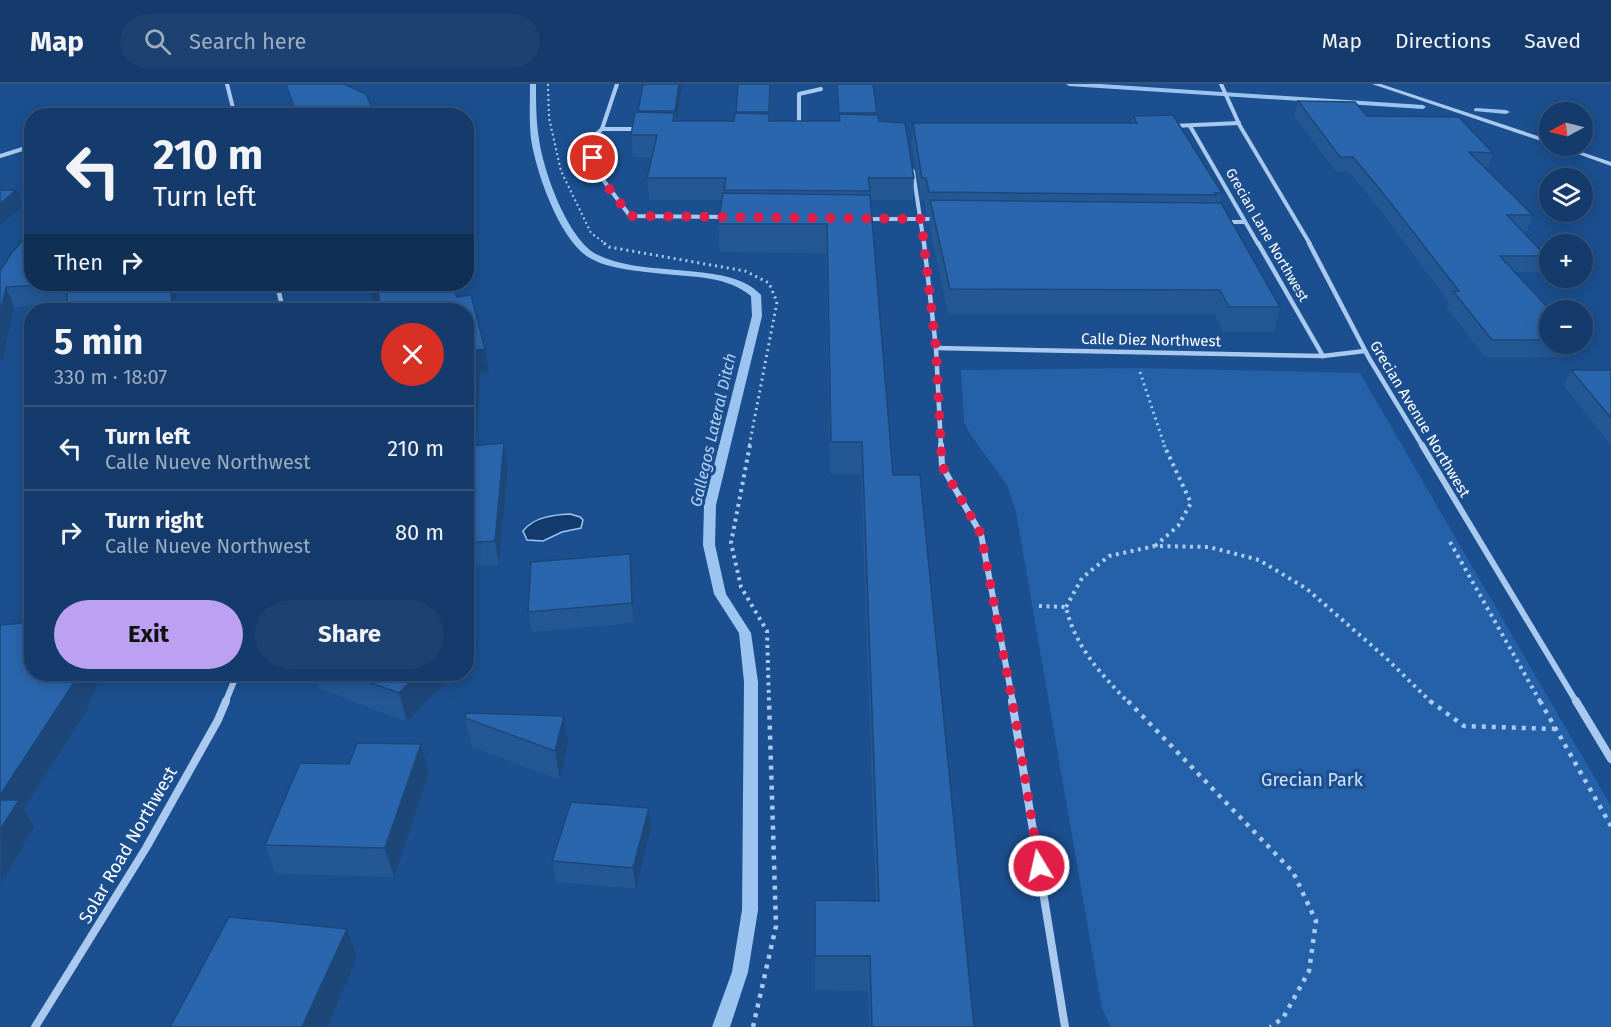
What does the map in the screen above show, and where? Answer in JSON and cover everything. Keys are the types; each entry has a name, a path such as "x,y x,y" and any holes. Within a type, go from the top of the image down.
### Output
{"street":[{"path":"227,84 233,108"},
{"path":"617,84 602,129 588,142 598,174 630,216 730,217"},
{"name":"Grecian Avenue Northwest","path":"1221,84 1239,123 1298,222 1365,351 1611,759"},
{"path":"1375,84 1539,138"},
{"path":"799,130 799,94 821,89"},
{"path":"1167,126 1239,123"},
{"name":"Grecian Lane Northwest","path":"1190,126 1323,356"},
{"path":"602,129 649,129"},
{"path":"0,156 24,148"},
{"path":"1588,156 1611,164"},
{"path":"911,161 921,219 936,348 942,466 981,534 1017,727 1065,1027"},
{"path":"862,219 945,219"},
{"path":"1221,222 1245,222"},
{"name":"Calle Diez Northwest","path":"936,348 1323,356 1365,351"},
{"name":"Solar Road Northwest","path":"35,1027 146,848 218,720 234,681"}],"path":[{"path":"548,84 549,118 561,171 591,233 609,248 745,271 769,283 777,302 731,543 741,586 766,630 776,926 753,1027"},
{"path":"1150,368 1138,368 1166,450 1191,503 1178,526 1155,546"},
{"path":"1447,536 1611,826"},
{"path":"1270,1027 1283,1018 1309,971 1316,921 1293,872 1101,674 1078,645 1069,623 1066,607 1082,578 1109,556 1155,546 1209,547 1259,560 1307,589 1386,658 1434,705 1464,726 1556,729"},
{"path":"1039,606 1066,607"}],"green space":[{"name":"Grecian Park","path":"1138,368 1360,373 1611,806 1611,1027 1111,1027 1102,1009 1016,512 1007,485 970,434 964,422 961,370"}],"shaded area":[{"path":"570,514 583,520 581,528 562,532 543,541 527,540 523,531 527,526 550,516"}],"building":[{"path":"286,84 344,84 366,94 372,108 294,108"},
{"path":"643,84 679,84 675,111 638,111"},
{"path":"738,84 770,84 769,112 736,112"},
{"path":"837,84 873,84 877,113 839,113"},
{"path":"1298,101 1355,102 1367,116 1459,117 1493,153 1469,152 1533,215 1507,215 1539,249 1539,256 1500,256 1541,300 1539,340 1492,340 1453,291 1459,291 1353,157 1340,157"},
{"path":"635,112 674,113 673,121 734,121 735,113 769,114 769,121 840,121 839,114 878,115 879,121 905,123 914,178 868,178 870,191 724,190 726,178 647,178 657,135 631,135"},
{"path":"1173,115 1222,193 1215,193 1216,195 929,192 926,178 922,178 913,123 1137,123 1133,116"},
{"path":"0,190 16,190 0,204"},
{"path":"723,193 870,195 893,475 920,475 974,1027 872,1027 870,956 815,956 815,900 879,901 862,442 831,442 827,224 718,224"},
{"path":"930,200 1221,203 1280,307 1229,307 1220,290 950,289"},
{"path":"24,239 24,286 6,287 0,313 0,271"},
{"path":"67,291 171,291 172,303 67,303"},
{"path":"378,291 454,291 457,297 471,295 473,303 380,303"},
{"path":"474,307 485,349 476,350 474,382"},
{"path":"1571,370 1611,370 1611,418"},
{"path":"504,443 495,541 474,542 474,446"},
{"path":"630,554 632,603 528,612 531,562"},
{"path":"24,623 24,681 74,681 0,795 0,625"},
{"path":"366,681 411,681 399,693"},
{"path":"466,713 564,716 555,751 465,718"},
{"path":"357,743 421,744 385,848 265,845 300,763 349,764"},
{"path":"0,800 19,800 0,830"},
{"path":"571,802 649,808 633,868 552,861"},
{"path":"229,917 347,929 302,1027 170,1027"}],"waterway":[{"name":"Gallegos Lateral Ditch","path":"533,84 533,118 537,151 548,185 564,221 583,249 603,260 625,265 731,280 756,295 757,316 710,505 709,545 720,594 745,633 751,682 750,910 740,972 721,1027"},
{"path":"1069,84 1423,107"},
{"path":"1476,110 1506,112"}],"route":[{"path":"593,158 598,174 630,216 921,219 936,348 942,466 981,534 1017,727 1039,866"}]}
